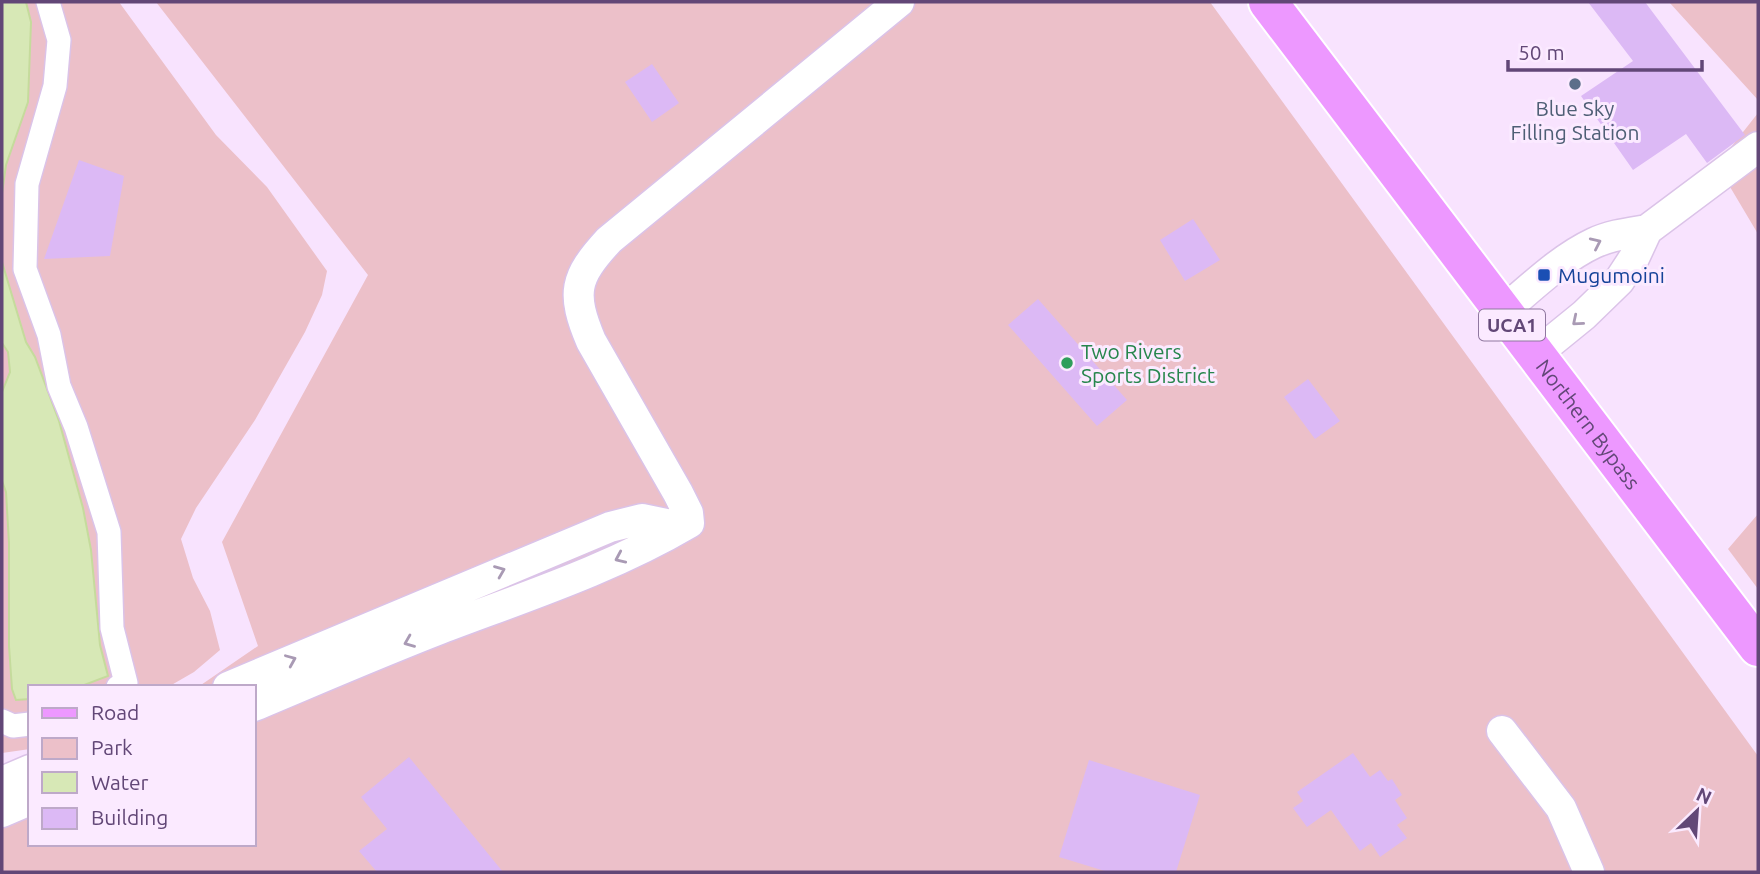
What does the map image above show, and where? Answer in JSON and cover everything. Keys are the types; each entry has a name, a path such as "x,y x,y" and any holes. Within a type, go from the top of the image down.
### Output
{"main road":[{"name":"Northern Bypass","path":"1268,2 1758,647"}],"street":[{"path":"48,2 59,40 55,86 27,184 26,269 49,335 59,386 76,427 109,533 112,628 127,683 122,685"},
{"path":"256,705 438,630 567,582 630,554 689,523 687,510 583,323 577,296 582,278 591,260 619,231 899,2"},
{"path":"1502,313 1543,278 1594,243 1647,230 1758,147"},
{"path":"1536,354 1584,315 1619,281 1647,230"},
{"path":"233,685 420,604 610,527 642,519 681,527"},
{"path":"2,721 13,726 28,724"},
{"path":"1502,731 1561,808 1590,872"},
{"path":"2,782 28,771"},
{"path":"2,812 28,801"}],"green space":[{"path":"2,2 119,2 216,135 267,187 327,271 322,295 305,332 255,420 196,508 181,539 193,578 210,611 220,650 194,672 171,685 28,685 28,749 2,753"},
{"path":"156,2 1210,2 1758,756 1758,872 2,872 2,819 28,801 28,846 256,846 256,685 201,685 258,646 222,542 368,275"},
{"path":"1669,2 1758,2 1758,100"},
{"path":"1758,113 1758,234 1717,165"},
{"path":"1758,514 1758,589 1728,549"}],"water":[{"path":"2,2 26,2 31,22 28,102 6,165 2,193"},
{"path":"2,262 26,342 35,357 59,421 83,508 91,550 100,645 108,676 84,685 28,685 28,699 16,700 12,689 9,646 9,543 6,492 2,481 2,392 10,372 8,352 2,343"}],"building":[{"path":"1588,2 1645,2 1745,135 1707,163 1686,134 1633,170 1581,96 1633,61"},
{"path":"652,64 679,103 652,122 625,82"},
{"path":"79,160 124,176 110,256 44,259"},
{"path":"1193,219 1220,260 1185,281 1160,240"},
{"name":"Two Rivers Sports District","path":"1038,299 1127,400 1097,426 1008,325"},
{"path":"1308,379 1340,421 1315,439 1284,397"},
{"path":"1353,753 1370,777 1380,770 1388,781 1392,779 1402,795 1395,800 1407,818 1397,825 1407,838 1380,857 1371,843 1360,851 1331,810 1307,827 1293,808 1303,801 1297,792"},
{"path":"409,757 503,872 377,872 359,851 387,829 361,797"},
{"path":"1089,760 1200,795 1176,872 1108,872 1059,857"}],"place":[{"name":"Blue Sky Filling Station","path":"1575,84"},
{"name":"Mugumoini","path":"1544,275"},
{"name":"Two Rivers Sports District","path":"1067,363"}]}
